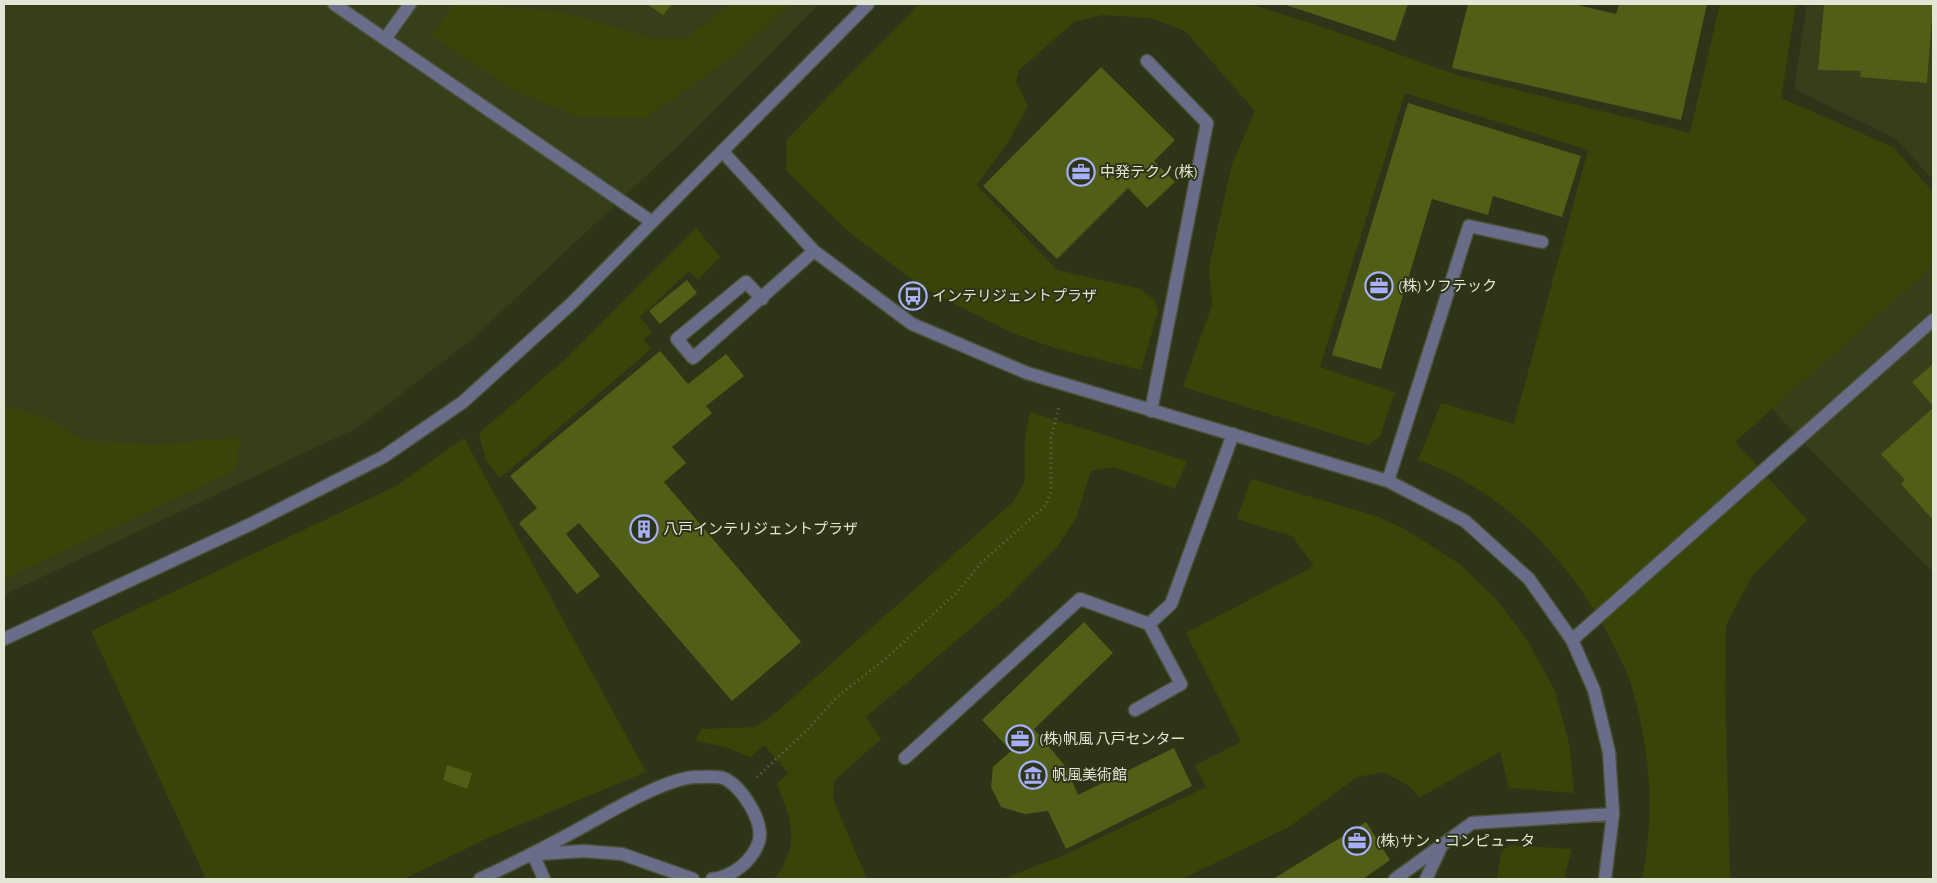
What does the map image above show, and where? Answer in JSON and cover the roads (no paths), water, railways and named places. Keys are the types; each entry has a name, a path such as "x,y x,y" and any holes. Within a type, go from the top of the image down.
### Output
{"street":[{"path":"334,4 652,222"},
{"path":"385,39 410,4"},
{"path":"4,639 253,524 383,457 463,402 571,304 868,4"},
{"path":"1148,61 1207,123 1151,411"},
{"path":"722,151 814,251 912,324 1027,373 1388,481 1465,521 1528,578 1572,640 1594,690 1610,752 1613,814 1605,879"},
{"path":"1388,481 1469,226 1542,242"},
{"path":"762,299 746,282 676,339 693,358 762,299 814,251"},
{"path":"1572,640 1933,320"},
{"path":"1149,624 1171,604 1233,434"},
{"path":"905,758 1080,598 1149,624 1181,684 1135,710"},
{"path":"480,879 533,854 638,797 666,785 694,777 722,778 741,792 757,819 759,840 745,864 724,878 712,879"},
{"path":"1395,879 1472,823 1613,814"},
{"path":"1426,879 1442,846"},
{"path":"533,854 584,850 622,854 693,879"},
{"path":"533,854 544,879"}],"place":[{"name":"中発テクノ(株)","path":"1081,172"},
{"name":"(株)ソフテック","path":"1379,286"},
{"name":"インテリジェントプラザ","path":"913,296"},
{"name":"八戸インテリジェントプラザ","path":"644,529"},
{"name":"(株)帆風 八戸センター","path":"1020,739"},
{"name":"帆風美術館","path":"1033,775"},
{"name":"(株)サン・コンピュータ","path":"1357,841"}]}
